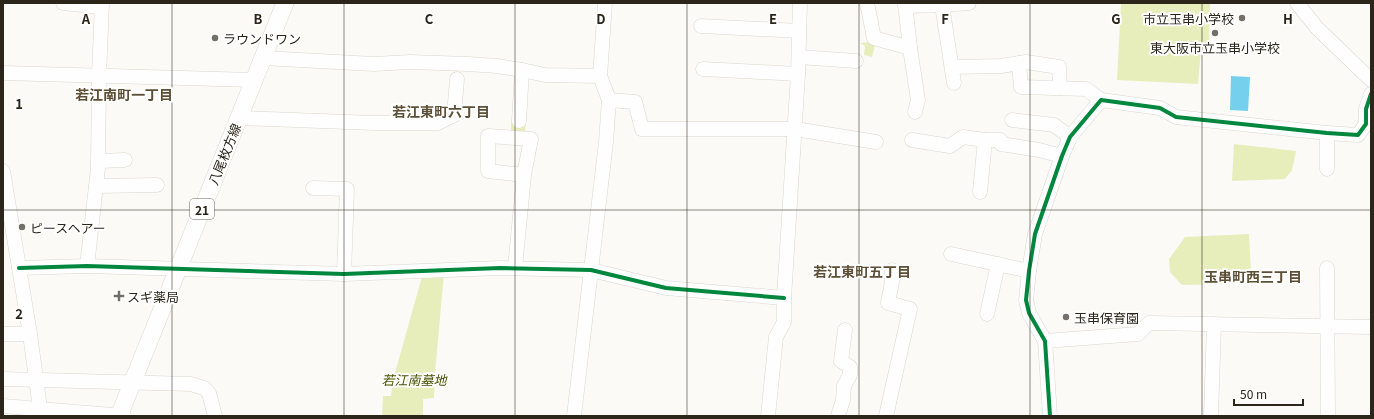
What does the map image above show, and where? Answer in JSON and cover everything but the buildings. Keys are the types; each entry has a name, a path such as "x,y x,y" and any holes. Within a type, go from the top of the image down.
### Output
{"main road":[{"name":"八尾枚方線","path":"121,416 132,382 285,3"}],"street":[{"path":"63,3 102,5 98,76 98,161 87,266"},
{"path":"574,416 606,142 609,100 600,76 604,3"},
{"path":"768,416 776,337 784,322 784,298 799,57 800,3"},
{"path":"867,3 874,38 910,48"},
{"path":"915,112 918,100 905,4 942,5 969,3"},
{"path":"1297,3 1317,28 1371,80"},
{"path":"942,5 954,83"},
{"path":"701,26 799,31"},
{"path":"799,57 856,61"},
{"path":"263,58 374,64 410,62 468,64 497,66 545,75 600,76"},
{"path":"952,67 1001,66 1026,62 1059,67 1060,88"},
{"path":"1019,63 1021,87 1086,89 1101,100 1160,108 1176,117 1327,133 1358,135 1369,126 1366,109 1371,94"},
{"path":"703,69 798,74"},
{"path":"518,121 522,70"},
{"path":"3,73 254,80"},
{"path":"238,118 374,123 438,123 454,115 457,79"},
{"path":"609,100 635,102 642,129 795,129 876,142"},
{"path":"1050,416 1045,341 1029,313 1026,300 1029,271 1035,234 1070,137 1101,100"},
{"path":"1012,120 1054,125 1070,137"},
{"path":"1327,133 1327,169"},
{"path":"912,140 950,146 963,137 985,140 1000,140 1001,144 1039,150 1062,156"},
{"path":"980,192 985,140"},
{"path":"98,161 125,160"},
{"path":"3,171 30,334 41,412"},
{"path":"515,268 524,175"},
{"path":"96,186 157,185"},
{"path":"313,188 347,189 344,274"},
{"path":"952,254 1029,271"},
{"path":"987,314 998,264"},
{"path":"19,268 87,266 344,274 515,268 591,270 666,288 784,298"},
{"path":"1328,268 1328,416"},
{"path":"886,416 910,309 888,302 892,282 892,270"},
{"path":"1045,341 1138,334 1149,323 1327,325 1371,327"},
{"path":"1211,416 1214,324"},
{"path":"838,416 843,400 844,386 850,375 850,367 841,361 845,330"},
{"path":"3,334 30,334"},
{"path":"3,379 191,384 204,388 209,393 215,416"},
{"path":"3,406 41,412 121,416"}],"green space":[{"path":"1121,3 1210,3 1209,49 1201,49 1198,84 1117,80"},
{"path":"870,42 875,45 872,57 864,55 865,46 860,43"},
{"path":"511,121 526,122 525,134 511,133"},
{"path":"1234,144 1296,151 1292,170 1285,179 1232,181"},
{"path":"1249,234 1251,273 1226,275 1225,284 1182,285 1170,272 1169,259 1185,237"},
{"name":"若江南墓地","path":"423,273 444,273 434,398 423,399 423,416 382,416 383,396 391,396 393,380"}],"water":[{"path":"1231,76 1250,77 1248,111 1230,110"}],"cycle path":[{"path":"1050,416 1045,341 1029,313 1026,300 1029,271 1035,234 1062,156 1070,137 1101,100 1160,108 1176,117 1358,135 1366,124 1366,109 1371,94"},
{"path":"19,268 87,266 344,274 500,268 591,270 666,288 784,298"}],"place":[{"name":"市立玉串小学校","path":"1242,18"},
{"name":"東大阪市立玉串小学校","path":"1215,33"},
{"name":"ラウンドワン","path":"215,38"},
{"name":"ピースヘアー","path":"22,227"},
{"name":"スギ薬局","path":"119,296"},
{"name":"玉串保育園","path":"1066,317"}],"district":[{"name":"若江南町一丁目","path":"124,94"},
{"name":"若江東町六丁目","path":"441,111"},
{"name":"若江東町五丁目","path":"862,271"},
{"name":"玉串町西三丁目","path":"1253,276"}]}
